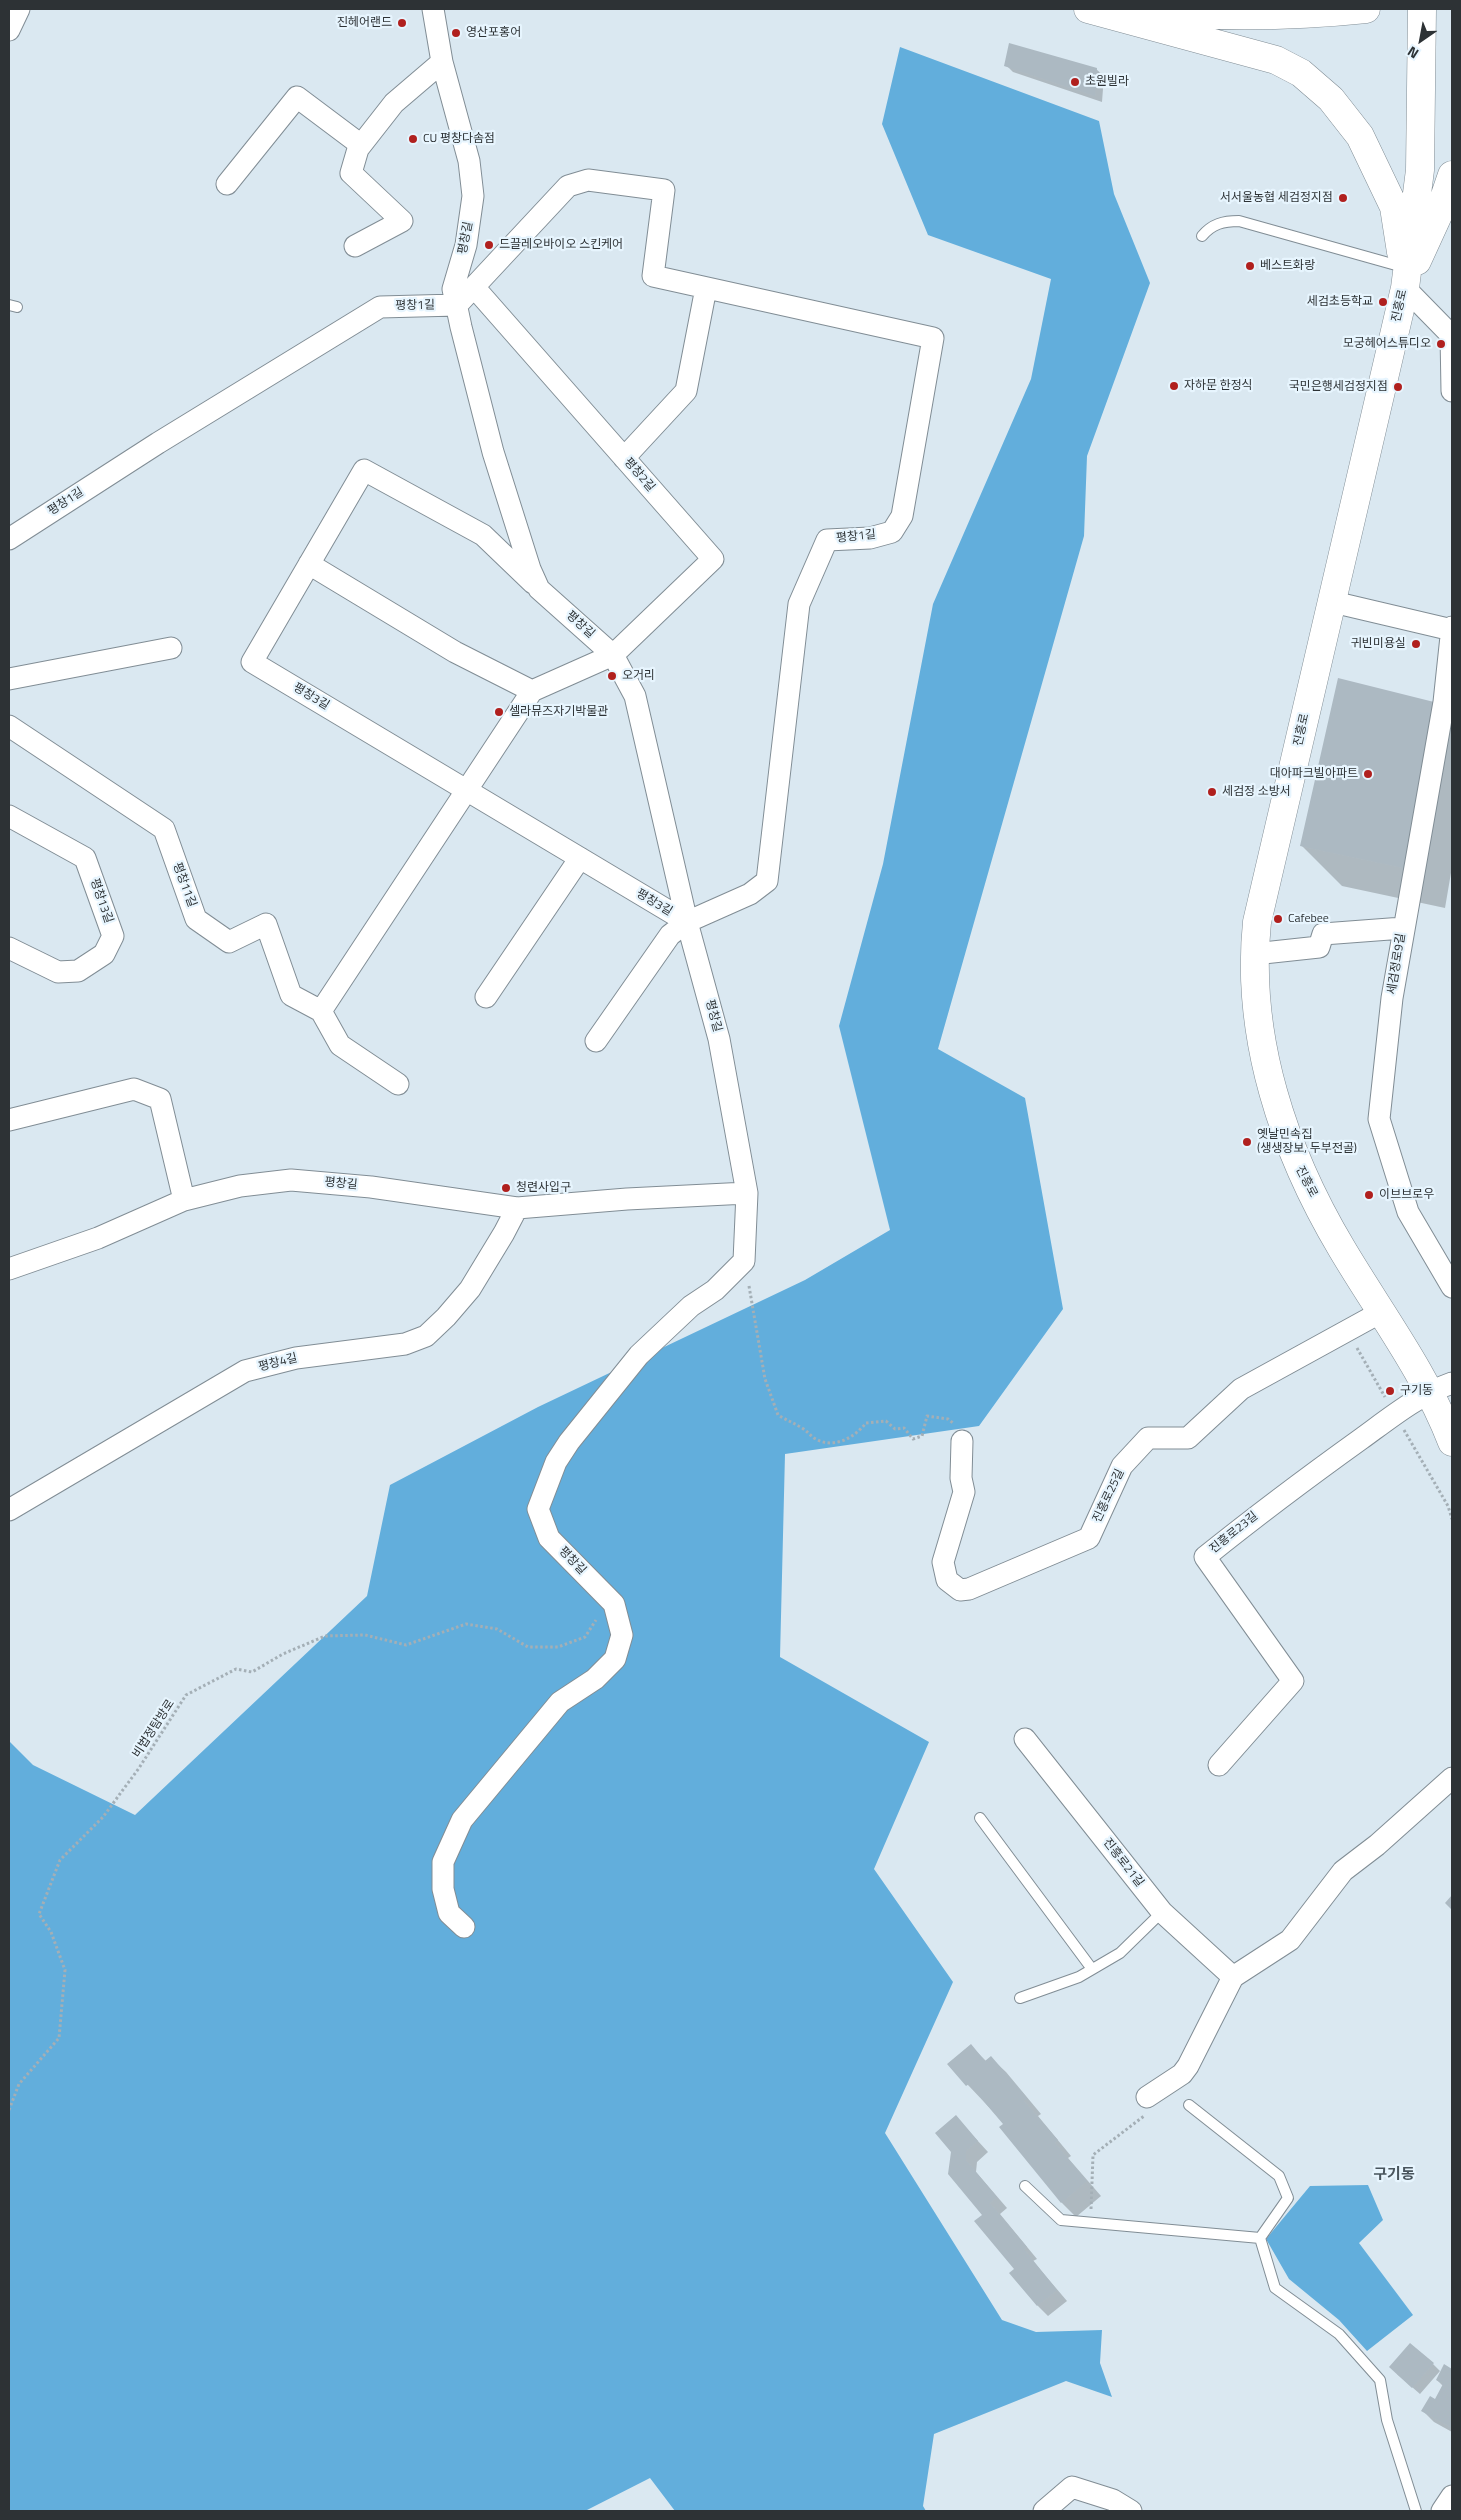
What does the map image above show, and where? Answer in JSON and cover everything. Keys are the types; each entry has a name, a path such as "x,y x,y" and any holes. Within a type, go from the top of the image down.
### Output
{"main road":[{"path":"1088,9 1276,60 1301,73 1331,99 1360,136 1394,207 1404,277"},
{"path":"1110,9 1265,16 1366,9"},
{"name":"진흥로","path":"1422,9 1420,170 1404,277 1333,602 1257,922 1254,954 1255,992 1271,1089 1299,1170 1342,1249 1383,1311 1441,1387 1440,1411 1452,1442"},
{"path":"1404,277 1439,213 1452,175"}],"street":[{"path":"9,30 20,9"},
{"name":"평창길","path":"433,9 442,62 469,161 473,196 466,245 453,290 493,452 530,569 539,589 613,655 634,696 687,922 719,1039 747,1193 744,1262 715,1290 691,1306 639,1355 569,1442 556,1462 538,1509 550,1538 614,1604 622,1635 615,1659 595,1678 560,1702 462,1820 443,1862 443,1889 449,1913 464,1927"},
{"path":"355,246 402,221 351,173 361,145 394,103 442,62"},
{"path":"227,184 297,97 361,145"},
{"name":"평창1길","path":"9,539 158,443 380,307 457,305 568,186 588,180 664,190 653,276 933,338 902,516 892,532 870,538 827,540 799,604 768,882 750,894 687,922"},
{"path":"1404,277 1451,335 1452,391"},
{"name":"평창2길","path":"474,287 713,559 613,655"},
{"path":"624,458 686,391 706,288"},
{"name":"평창3길","path":"539,589 483,535 364,470 252,662 687,922"},
{"path":"309,564 455,652 532,691"},
{"path":"1333,602 1452,629"},
{"name":"세검정로9길","path":"1452,629 1442,710 1392,998 1379,1120 1408,1212 1452,1288"},
{"path":"9,679 171,648"},
{"path":"398,1084 340,1044 321,1011 532,691 613,655"},
{"path":"1442,710 1452,732"},
{"name":"평창11길","path":"9,726 164,829 196,919 229,942 266,924 291,995 321,1011"},
{"name":"평창13길","path":"9,816 86,858 113,936 104,954 78,971 58,972 9,948"},
{"path":"486,997 580,858"},
{"path":"596,1041 670,935 687,922"},
{"path":"1254,954 1319,947 1323,934 1403,928"},
{"path":"9,1120 134,1089 160,1099 184,1200"},
{"name":"평창길","path":"9,1269 98,1238 184,1200 240,1186 291,1180 371,1187 517,1208 627,1199 747,1193"},
{"name":"평창4길","path":"9,1510 245,1371 296,1358 405,1344 426,1336 446,1317 470,1289 517,1208"},
{"name":"진흥로25길","path":"962,1441 961,1478 964,1492 943,1562 947,1580 960,1590 969,1589 1089,1538 1122,1466 1148,1438 1188,1438 1241,1389 1383,1311"},
{"name":"진흥로23길","path":"1219,1765 1293,1681 1205,1557 1276,1499 1441,1387"},
{"name":"진흥로21길","path":"1025,1739 1162,1912 1233,1977"},
{"path":"1146,2106 1182,2074 1188,2066 1233,1977 1290,1940 1343,1872 1377,1845 1452,1778"},
{"path":"1044,2511 1072,2487 1113,2500 1131,2511"},
{"path":"1442,2511 1452,2496"}],"lane":[{"path":"1202,236 1210,227 1225,221 1240,221 1404,277"},
{"path":"980,1818 1092,1969"},
{"path":"1020,1998 1079,1977 1120,1953 1162,1912"},
{"path":"1188,2105 1278,2176 1288,2198 1260,2238"},
{"path":"1025,2186 1061,2220 1260,2238"},
{"path":"1260,2238 1275,2288 1339,2334 1380,2380 1386,2420 1416,2511"}],"path":[{"path":"744,1262 765,1379 778,1415 803,1428 816,1439 830,1443 842,1441 850,1437 858,1432 866,1423 886,1421 895,1428 904,1428 913,1439 917,1439 922,1436 928,1416 948,1419 955,1424 962,1441"},
{"name":"비법정탐방로","path":"9,2110 19,2084 58,2038 65,1970 51,1932 39,1914 60,1860 103,1817 139,1768 186,1695 236,1669 252,1672 282,1654 324,1636 365,1635 406,1645 466,1624 497,1630 528,1646 558,1647 585,1637 602,1612 596,1585"},
{"path":"1091,2222 1093,2155 1146,2106"}],"shaded area":[{"path":"900,47 1099,121 1114,194 1150,283 1087,456 1084,536 938,1049 1025,1098 1063,1309 979,1426 785,1454 780,1657 929,1742 874,1869 953,1982 885,2133 1002,2320 1036,2332 1102,2330 1100,2363 1112,2397 1066,2381 934,2434 923,2506 926,2511 675,2511 650,2478 585,2511 9,2511 9,1741 33,1765 135,1815 367,1596 390,1485 538,1407 805,1280 890,1230 839,1026 883,864 933,604 1031,379 1051,279 928,235 882,124"},
{"path":"1368,2185 1383,2220 1359,2243 1413,2315 1367,2351 1339,2320 1289,2279 1266,2239 1310,2186"}],"building":[{"name":"초원빌라","path":"1009,43 1097,68 1095,96 1004,66"},
{"name":"대아파크빌아파트","path":"1338,678 1434,702 1404,868 1300,846"},
{"path":"1452,1895 1452,1910 1445,1903"},
{"path":"971,2044 985,2061 991,2056 1028,2099 1024,2101 1058,2140 1055,2143 1087,2181 1061,2203 999,2127 1003,2124 969,2084 966,2086 947,2064"},
{"path":"956,2115 978,2141 966,2151 966,2160 997,2197 990,2203 1027,2247 1024,2249 1057,2290 1037,2306 1009,2273 1014,2269 974,2221 982,2215 948,2174 951,2152 935,2133"},
{"path":"1410,2343 1434,2363 1412,2388 1389,2367"},
{"path":"1444,2364 1452,2369 1452,2428 1421,2411 1430,2396 1435,2399 1443,2384 1436,2380"}],"place":[{"name":"진헤어랜드","path":"402,23"},
{"name":"영산포홍어","path":"456,33"},
{"name":"초원빌라","path":"1075,82"},
{"name":"CU 평창다솜점","path":"413,139"},
{"name":"서서울농협 세검정지점","path":"1343,198"},
{"name":"드끌레오바이오 스킨케어","path":"489,245"},
{"name":"베스트화랑","path":"1250,266"},
{"name":"세검초등학교","path":"1383,302"},
{"name":"모궁헤어스튜디오","path":"1441,344"},
{"name":"자하문 한정식","path":"1174,386"},
{"name":"국민은행세검정지점","path":"1398,387"},
{"name":"귀빈미용실","path":"1416,644"},
{"name":"오거리","path":"612,676"},
{"name":"셀라뮤즈자기박물관","path":"499,712"},
{"name":"대아파크빌아파트","path":"1368,774"},
{"name":"세검정 소방서","path":"1212,792"},
{"name":"Cafebee","path":"1278,919"},
{"name":"옛날민속집 (생생장보, 두부전골)","path":"1247,1142"},
{"name":"청련사입구","path":"506,1188"},
{"name":"이브브로우","path":"1369,1195"},
{"name":"구기동","path":"1390,1391"}],"district":[{"name":"구기동","path":"1394,2175"}]}
